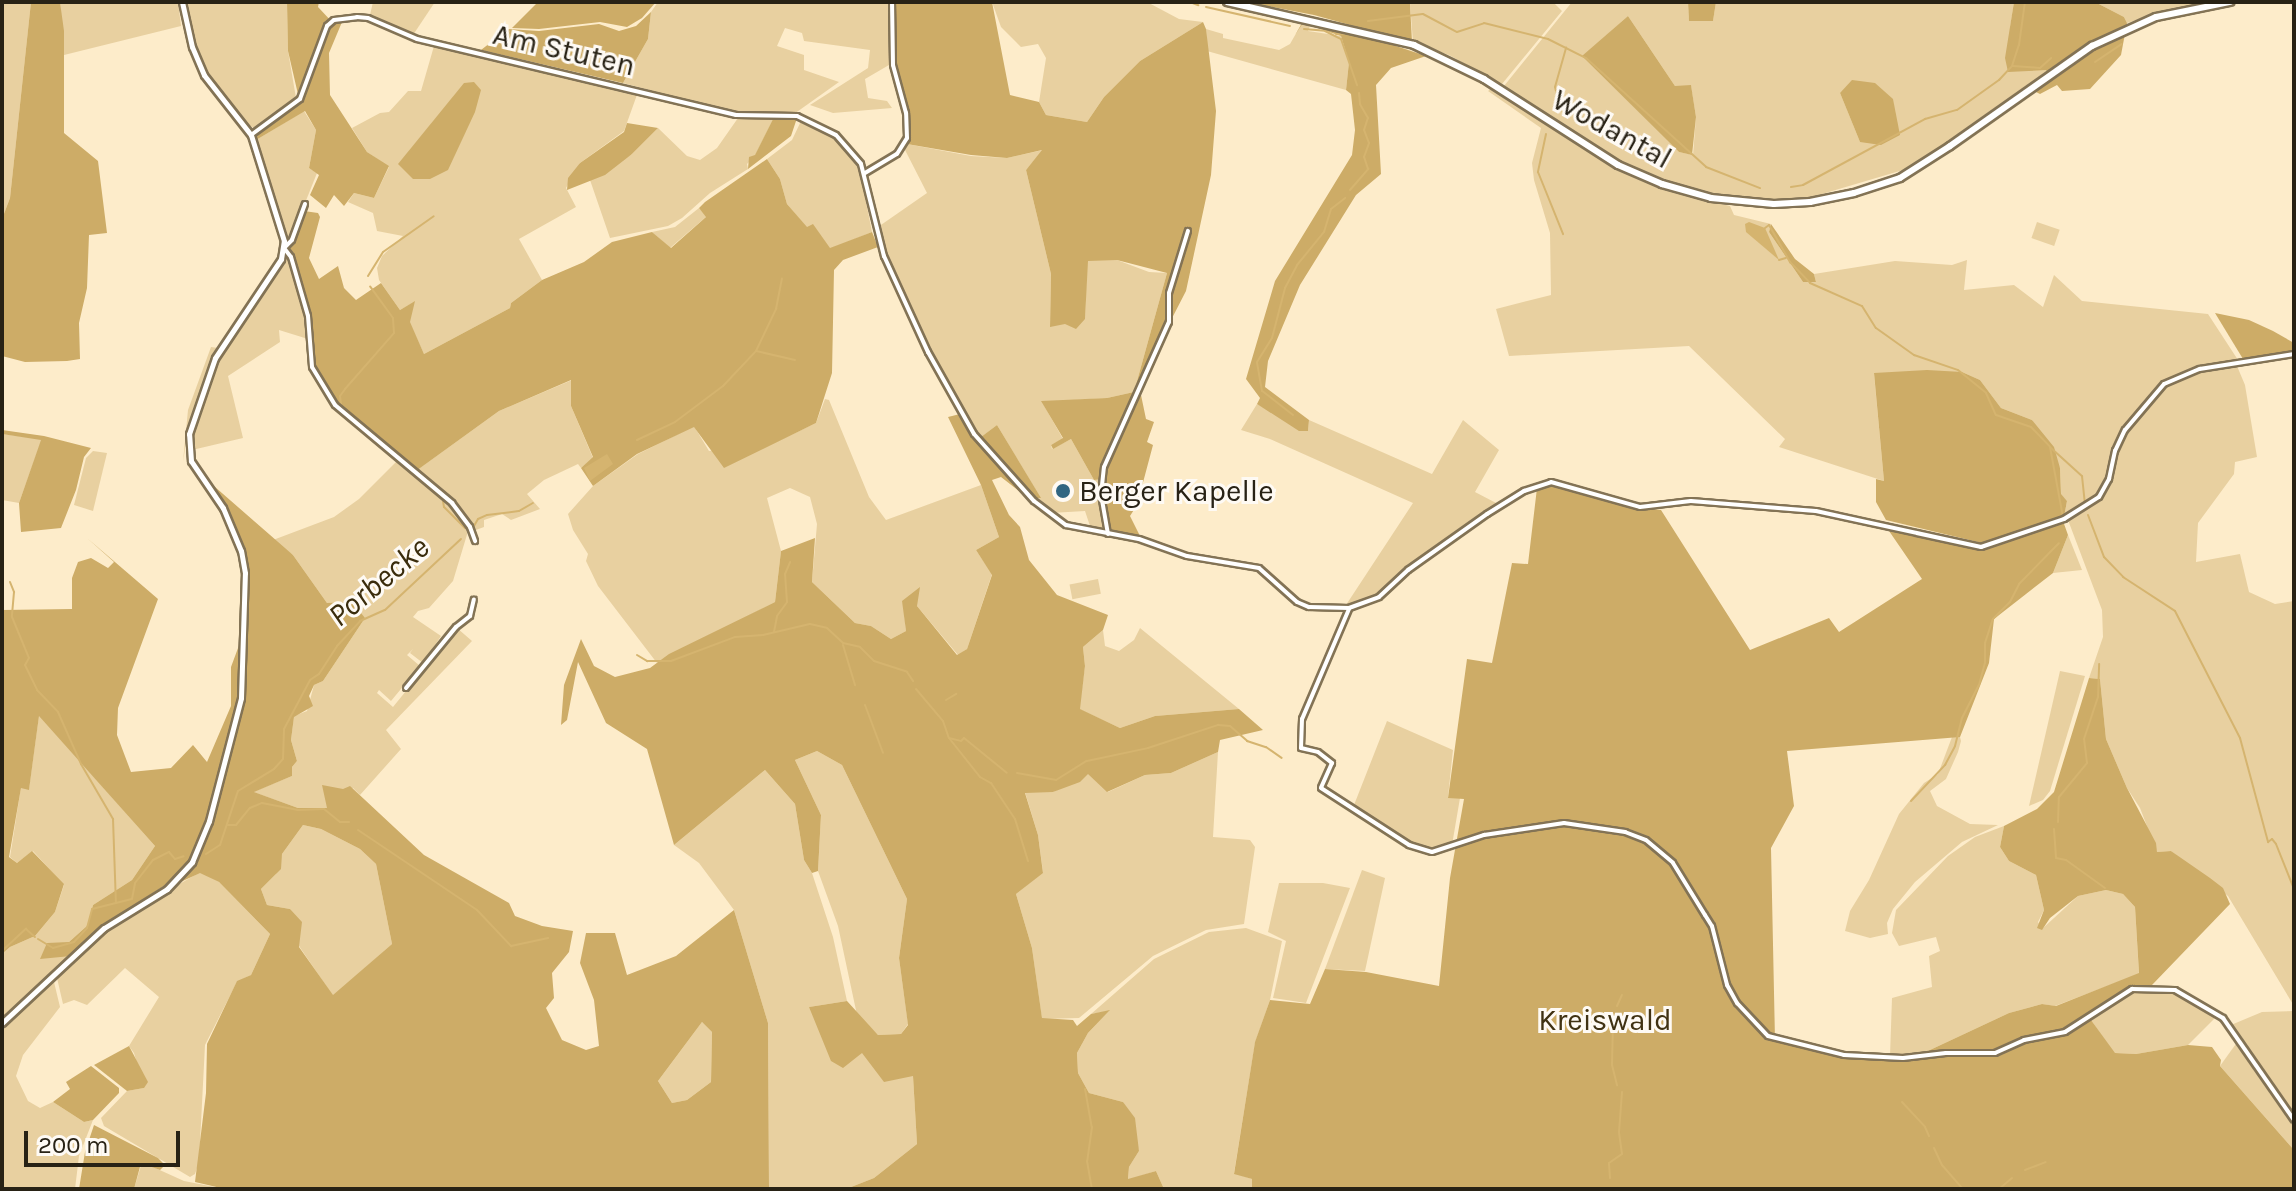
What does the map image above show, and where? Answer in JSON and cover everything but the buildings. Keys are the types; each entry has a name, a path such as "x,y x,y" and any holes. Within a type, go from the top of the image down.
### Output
{"main road":[{"name":"Wodantal","path":"1227,2 1414,45 1484,79 1618,165 1662,184 1711,198 1774,204 1825,199 1900,178 2092,46 2156,17 2230,2"}],"street":[{"path":"182,2 192,47 204,75 251,135 282,228 284,248 291,257 308,316 310,359 335,405 452,503 470,527 475,541"},
{"path":"892,2 895,81 906,113 907,138 897,154 865,173 874,221 889,270 928,352 974,434 1034,501 1056,520 1139,539 1187,556 1242,562 1259,568 1275,579 1297,602 1309,607 1349,608 1379,597 1408,570 1510,499 1551,482 1640,507 1691,501 1816,511 1981,547 2064,519 2099,497 2125,430 2164,384 2200,369 2294,354"},
{"name":"Am Stuten","path":"251,135 300,99 327,26 334,20 368,18 417,39 736,115 797,116 836,135 850,147 865,173"},
{"path":"2,1023 104,928 181,876 199,850 241,698 245,573 227,515 189,462 189,434 209,370 221,347 277,266 284,248 292,240 305,204"},
{"path":"1108,534 1101,495 1104,467 1169,322 1169,293 1188,231"},
{"path":"406,688 456,627 470,616 474,599"},
{"path":"1349,608 1302,719 1301,748 1318,752 1332,763 1321,788 1393,836 1426,852 1453,848 1484,835 1564,823 1625,832 1653,843 1673,863 1712,926 1727,985 1737,1003 1768,1036 1844,1055 1903,1058 1946,1053 1995,1053 2024,1040 2065,1032 2132,989 2175,990 2223,1018 2294,1120"}],"shaded area":[{"path":"2,2 31,2 10,198 2,219"},
{"path":"60,2 178,2 181,26 64,55"},
{"path":"185,2 287,2 288,51 296,98 255,128 250,126 208,75 193,38"},
{"path":"373,2 435,2 413,35 370,15"},
{"path":"658,2 888,2 889,65 865,79 868,98 887,101 892,108 833,113 810,105 868,68 870,50 804,41 802,33 785,28 777,46 804,55 804,70 839,82 794,114 740,114 623,83 648,39 651,12"},
{"path":"992,2 1147,2 1179,19 1203,22 1140,61 1104,97 1087,122 1046,115 1039,102 1046,58 1038,44 1021,47 1001,27"},
{"path":"1553,2 1562,11 1502,84 1449,55 1413,42 1410,3"},
{"path":"1572,2 1688,2 1689,21 1713,21 1716,2 2014,2 2010,28 2047,71 1951,141 1903,170 1812,197 1778,200 1713,194 1661,180 1622,162 1504,86","holes":["1628,16 1675,86 1691,86 1696,117 1693,155 1679,152 1583,56","1874,83 1877,86 1860,142 1840,93"]},
{"path":"2095,2 2214,2 2158,13 2127,23 2124,17"},
{"path":"1302,23 1311,23 1308,31 1341,36 1349,62 1346,90 1207,51 1206,29 1223,34 1223,38 1279,50 1290,44"},
{"path":"434,46 638,92 624,131 580,163 566,188 576,207 519,239 542,280 511,303 510,308 424,354 409,322 414,302 400,310 379,280 377,268 382,256 403,236 377,231 373,213 348,202 354,193 374,198 389,167 367,152 352,128 380,113 389,112 408,91 421,91"},
{"path":"1492,88 1633,177 1669,191 1730,206 1734,215 1771,224 1769,232 1803,282 1816,282 1814,274 1895,261 1952,265 1967,260 1964,290 2014,285 2043,307 2054,275 2082,301 2208,314 2238,360 2177,375 2158,387 2121,432 2101,492 2064,517 2067,501 2061,495 2060,468 2032,420 2001,408 1980,380 1962,372 1874,374 1884,481 1779,447 1785,439 1689,346 1509,356 1496,309 1551,295 1550,233 1532,163 1541,128 1488,91"},
{"path":"304,111 316,130 309,168 317,173 288,239 256,140"},
{"path":"774,117 755,156 747,164 748,169 710,193 682,218 668,226 610,238 590,180 632,154 658,128 687,156 700,160 717,148 738,118"},
{"path":"802,119 834,136 858,162 872,232 830,249 813,225 807,228 787,204 780,179 767,159 792,140"},
{"path":"907,144 971,156 1007,158 1043,150 1026,170 1051,274 1050,326 1085,319 1087,260 1117,260 1149,272 1167,273 1134,392 1107,398 1042,402 1063,439 1051,445 1052,449 1071,439 1094,480 1102,478 1100,495 1107,532 1091,529 1085,511 1051,513 1034,498 1040,497 997,425 980,438 929,351 885,255 878,227 927,193 904,148"},
{"path":"699,208 707,216 670,248 652,232 675,227"},
{"path":"1749,222 1765,228 1779,260 1746,232 1745,224"},
{"path":"2037,222 2060,230 2054,246 2031,238"},
{"path":"286,254 307,318 308,339 279,330 280,342 228,376 243,438 192,450 192,436 212,369"},
{"path":"211,347 218,348 189,422 183,462 188,410"},
{"path":"2237,366 2245,385 2257,457 2235,462 2234,474 2198,523 2196,562 2240,554 2249,592 2275,604 2294,601 2294,1006 2228,896 2171,851 2157,852 2140,808 2127,788 2106,739 2100,679 2089,678 2103,637 2102,610 2068,520 2082,513 2105,491 2125,433 2163,388 2196,372"},
{"path":"572,380 571,406 593,458 581,468 578,464 544,480 527,494 540,509 511,520 502,514 484,520 484,527 473,531 469,528 453,581 429,608 418,611 413,617 441,636 423,663 410,653 413,649 407,655 420,666 391,701 379,690 377,693 393,707 457,628 472,641 386,730 401,749 360,795 353,788 327,808 298,808 253,792 292,776 292,767 297,761 291,740 294,716 307,711 314,685 323,681 365,618 327,603 293,555 273,540 334,517 359,499 397,461 413,473 499,411"},
{"path":"825,399 829,400 869,497 886,520 981,485 999,537 976,550 992,574 967,649 958,655 917,606 903,601 906,631 891,639 871,626 855,623 812,582 817,524 810,497 790,488 767,498 781,551 775,602 657,663 598,586 586,561 588,554 573,530 568,514 593,486 638,454 694,426 709,451 778,441 816,423"},
{"path":"1257,404 1308,431 1309,420 1432,474 1463,420 1499,450 1475,492 1498,504 1401,573 1380,593 1346,605 1413,503 1270,439 1241,430"},
{"path":"2,434 42,439 19,503 2,500"},
{"path":"93,451 107,453 93,511 74,505 86,458"},
{"path":"607,454 613,464 590,481 584,468"},
{"path":"2068,535 2082,570 2053,573"},
{"path":"1098,579 1101,594 1072,599 1070,585"},
{"path":"1140,628 1239,709 1155,716 1120,728 1079,709 1085,666 1083,647 1103,630 1105,646 1119,651 1134,640"},
{"path":"2060,671 2085,676 2050,791 2043,800 2029,806"},
{"path":"39,715 155,846 132,880 93,905 88,925 69,942 71,956 2,1019 2,954 35,936 55,912 64,885 33,851 17,863 10,857 21,787 29,789"},
{"path":"1387,721 1453,750 1448,797 1460,798 1452,845 1447,848 1426,851 1414,846 1354,805"},
{"path":"1952,737 1960,737 1958,752 1946,779 1930,791 1937,806 1970,824 1998,825 1962,842 1915,882 1893,909 1887,923 1888,934 1870,938 1845,931 1850,911 1869,880 1899,814 1924,783 1938,774"},
{"path":"817,751 842,765 907,899 899,958 908,1024 901,1034 878,1035 857,1015 838,926 818,871 821,815 795,760"},
{"path":"1218,752 1213,837 1250,840 1255,847 1244,924 1206,930 1153,956 1079,1018 1042,1019 1032,948 1016,894 1043,872 1038,835 1025,792 1053,792 1088,773 1108,792 1145,775 1171,773"},
{"path":"765,770 795,804 804,860 812,873 833,937 847,1001 809,1007 863,1052 913,1076 917,1144 874,1178 846,1189 769,1189 768,1023 734,910 699,863 674,845"},
{"path":"303,825 321,829 360,849 376,864 392,944 333,996 299,946 290,909 267,905 261,889 276,874 282,854"},
{"path":"2004,826 2000,847 2009,861 2036,875 2044,910 2038,922 2042,929 2078,896 2106,890 2123,894 2135,907 2139,974 2055,1006 2042,1004 2009,1013 1915,1057 1890,1056 1892,998 1932,987 1929,956 1940,951 1936,937 1899,946 1892,933 1896,910 1948,856 1975,837"},
{"path":"1362,870 1385,878 1365,971 1325,969"},
{"path":"200,872 219,882 270,934 251,975 237,982 205,1045 199,1162 195,1174 190,1177 104,1126 101,1118 127,1091 144,1088 129,1046 159,997 125,968 87,1005 74,1000 63,1004 57,978 118,920"},
{"path":"1279,883 1323,883 1350,888 1306,1003 1273,998 1286,941 1268,932"},
{"path":"1246,928 1282,941 1270,1000 1255,1043 1234,1173 1252,1179 1252,1189 1164,1189 1156,1171 1128,1180 1129,1167 1139,1151 1123,1102 1089,1093 1078,1073 1077,1053 1088,1033 1109,1011 1091,1014 1154,959 1209,932"},
{"path":"54,982 60,1007 23,1055 16,1076 28,1101 40,1108 53,1102 84,1122 93,1120 79,1156 75,1189 2,1189 2,1027"},
{"path":"2140,989 2181,994 2217,1016 2188,1045 2136,1054 2114,1053 2091,1020"},
{"path":"2294,1011 2294,1117 2231,1025 2262,1012"},
{"path":"702,1022 712,1032 711,1082 687,1100 672,1103 658,1081"},
{"path":"2238,1041 2294,1121 2294,1150 2220,1066"},
{"path":"142,1162 184,1181 225,1189 134,1189"}],"green space":[{"path":"31,2 60,2 64,31 64,133 98,161 107,233 89,235 87,288 79,323 80,359 67,361 25,362 2,356 2,219 10,198"},
{"path":"287,2 319,2 318,7 333,23 342,22 329,53 330,95 367,152 389,166 374,198 354,193 344,206 334,195 326,208 310,195 319,175 309,168 316,130 305,111 256,140 256,136 300,103 288,51"},
{"path":"538,2 656,2 642,18 627,27 600,22 539,29 512,28"},
{"path":"895,2 992,2 1010,95 1039,102 1046,115 1087,122 1104,97 1140,61 1203,22 1216,111 1211,175 1186,291 1134,392 1167,273 1117,260 1088,261 1085,319 1076,329 1065,324 1050,327 1051,274 1026,170 1042,150 1007,158 907,144 910,125 897,87 894,63"},
{"path":"1246,2 1418,2 1410,4 1412,42 1314,15"},
{"path":"1688,2 1716,2 1713,21 1689,21"},
{"path":"2014,2 2095,2 2124,17 2127,23 2121,55 2090,89 2062,91 2057,85 2040,94 2034,91 2050,77 2046,70 2008,72 2005,58"},
{"path":"651,12 648,39 623,83 481,50 508,29 539,31 599,24 619,31 636,26"},
{"path":"1628,16 1675,86 1691,85 1696,117 1692,155 1679,152 1582,56"},
{"path":"1304,21 1369,37 1426,56 1391,68 1376,85 1381,174 1356,195 1300,285 1268,361 1265,387 1309,420 1308,431 1299,431 1257,404 1260,398 1246,379 1275,281 1352,155 1355,130 1351,94 1346,90 1349,62 1341,36 1303,23 1295,35"},
{"path":"1852,80 1875,83 1893,99 1900,135 1881,145 1860,142 1840,93"},
{"path":"474,82 481,90 475,112 448,170 430,179 413,179 398,164 464,83"},
{"path":"774,117 797,118 791,136 748,169 749,157 755,155"},
{"path":"627,123 658,128 605,175 567,190 568,178 580,163 624,132"},
{"path":"767,159 780,179 787,204 807,227 813,224 830,248 872,232 878,247 843,260 834,270 832,373 816,423 724,468 694,427 637,454 593,486 581,468 593,457 571,406 571,380 499,411 416,471 334,403 313,366 310,317 289,249 304,211 318,213 320,217 309,258 319,279 338,266 344,288 356,300 381,283 400,310 415,301 410,322 424,354 510,308 511,303 542,280 584,262 612,242 652,232 671,248 706,217 699,208 705,202"},
{"path":"1771,224 1795,259 1814,274 1816,282 1803,282 1769,232"},
{"path":"2215,313 2249,320 2273,331 2294,343 2294,352 2243,359"},
{"path":"1962,372 1980,380 2001,408 2032,420 2054,447 2060,468 2061,494 2067,501 2064,517 1982,543 1886,520 1876,502 1876,479 1884,481 1874,373"},
{"path":"1134,392 1141,395 1146,419 1154,422 1147,442 1153,445 1137,505 1130,516 1141,538 1109,532 1102,479 1094,480 1071,439 1053,449 1051,445 1063,438 1041,401 1107,398"},
{"path":"960,414 977,440 997,425 1041,498 1028,498 1001,477 992,480 1009,515 1020,527 1029,560 1057,595 1108,615 1103,630 1083,647 1085,666 1080,709 1120,728 1155,716 1239,709 1263,730 1220,740 1218,752 1171,773 1145,775 1107,792 1088,774 1080,782 1053,792 1025,793 1038,835 1043,873 1016,894 1032,948 1042,1018 1073,1020 1077,1026 1091,1014 1110,1010 1088,1033 1077,1053 1078,1073 1089,1093 1123,1102 1135,1118 1139,1151 1129,1167 1128,1179 1156,1171 1164,1189 846,1189 874,1178 917,1144 913,1076 884,1082 862,1053 843,1068 831,1061 809,1007 847,1001 878,1035 901,1034 908,1025 899,958 907,899 842,765 817,751 795,760 821,815 818,871 812,873 804,860 795,804 765,770 674,845 647,749 606,723 578,662 567,720 561,725 564,685 581,639 594,666 615,677 650,668 669,654 775,602 781,551 815,538 812,582 855,623 871,626 891,639 906,631 902,601 920,587 917,606 957,655 967,649 992,575 976,550 999,537 981,485 948,417"},
{"path":"2,430 44,436 91,448 84,457 76,490 61,528 21,532 19,503 41,440 2,434"},
{"path":"207,480 293,555 327,603 352,602 365,618 323,681 314,685 309,696 313,706 294,717 291,740 297,761 292,767 292,776 254,792 298,808 327,808 322,785 343,789 350,786 424,855 509,903 515,916 542,926 573,931 569,952 552,973 554,998 546,1008 562,1040 586,1050 599,1046 594,1000 580,963 586,933 615,933 627,975 676,956 734,910 768,1023 769,1189 225,1189 195,1182 206,1093 207,1044 237,981 251,975 270,934 219,882 200,873 174,885 201,850 243,698 247,569 227,508","holes":["303,825 321,829 360,849 376,864 392,944 333,995 299,947 302,922 290,909 267,905 261,889 281,869 282,854","702,1022 712,1032 711,1082 687,1100 672,1103 658,1081"]},
{"name":"Kreiswald","path":"1550,484 1626,506 1661,510 1750,650 1829,618 1839,632 1922,579 1887,528 1981,549 2063,521 2068,535 2053,573 1994,619 1989,663 1960,737 1787,751 1794,806 1771,848 1775,1040 1843,1055 1903,1059 1946,1054 1994,1055 2024,1041 2068,1034 2091,1020 2115,1053 2136,1054 2188,1045 2212,1047 2221,1060 2220,1066 2294,1150 2294,1189 1252,1189 1252,1179 1234,1174 1255,1042 1270,1000 1310,1004 1325,969 1366,972 1439,986 1450,878 1464,799 1448,798 1467,659 1492,663 1512,563 1528,564 1537,488"},
{"path":"87,538 158,599 118,708 117,735 131,772 171,768 193,745 207,762 231,706 231,667 241,640 239,698 204,830 190,861 170,882 108,922 71,956 40,959 47,943 69,942 88,925 93,905 132,880 155,846 39,716 29,790 21,788 9,857 17,863 32,851 64,884 55,912 35,936 2,954 2,610 72,609 72,578 78,562 91,558 108,568 114,562"},
{"path":"2089,678 2100,679 2106,739 2156,843 2157,852 2171,851 2210,878 2223,888 2230,904 2152,985 2132,987 2067,1030 1995,1052 1915,1057 2009,1013 2042,1004 2056,1006 2139,973 2135,907 2123,894 2106,890 2078,896 2050,918 2042,930 2037,928 2044,910 2036,875 2009,861 2000,847 2004,826 2037,809 2054,792"},
{"path":"129,1046 148,1082 144,1088 127,1091 94,1065"},
{"path":"91,1066 119,1088 119,1093 93,1120 84,1122 53,1102 70,1089 66,1082"},
{"path":"94,1125 158,1158 165,1165 160,1170 141,1163 134,1189 79,1189 85,1152"}],"waterway":[{"path":"1190,2 1198,5"},
{"path":"1791,187 1803,185 1925,119 1957,110 1999,80 2012,66 2019,45 2025,2"},
{"path":"1206,7 1290,26"},
{"path":"1368,21 1423,14 1457,32 1484,23 1548,39 1586,58 1706,167 1760,188"},
{"path":"1304,29 1325,31 1341,39 1357,85"},
{"path":"1336,34 1347,34"},
{"path":"2095,62 2122,44"},
{"path":"1561,111 1555,87 1566,48"},
{"path":"2013,66 2040,68 2051,58"},
{"path":"1350,190 1368,169 1364,157 1369,143 1364,130 1368,118 1360,104 1359,93"},
{"path":"1546,134 1538,172 1563,234"},
{"path":"1293,415 1262,391 1257,362 1272,338 1285,288 1297,265 1324,232 1331,209 1345,198"},
{"path":"368,276 383,252 434,216"},
{"path":"1765,228 1769,225 1790,262 1810,283 1862,306 1876,328 1914,355 1958,370 1986,393 1996,415 2031,427 2050,447 2063,517"},
{"path":"1779,260 1786,258"},
{"path":"756,351 776,309 782,279"},
{"path":"341,404 340,396 345,389 394,333 393,318 370,286"},
{"name":"Porbecke","path":"637,440 675,422 723,386 756,351 795,360"},
{"path":"342,407 365,428"},
{"path":"370,432 423,476"},
{"path":"2051,448 2082,476 2085,503"},
{"path":"443,501 444,507 465,528"},
{"name":"Porbecke","path":"474,526 478,519 487,515 519,511 533,503"},
{"path":"2088,515 2104,557 2123,577 2175,611 2240,738 2268,842 2272,839 2276,844 2294,889"},
{"name":"Porbecke","path":"206,854 220,845 238,791 274,769 283,759 284,729 310,680 319,674 337,646 360,621 385,610 461,539"},
{"path":"1911,801 1945,765 1955,746 1962,718 1979,685 1985,663 1985,643 1993,619 2010,602 2019,584 2059,543"},
{"path":"774,632 777,616 787,602 785,574 790,562"},
{"path":"10,582 14,592 12,617 29,658 25,665 37,690 58,712 81,764 113,819 116,903"},
{"path":"637,655 647,661 671,661 735,637 763,635 810,624 827,628 843,643 860,647 874,661 907,672 913,681"},
{"path":"843,645 855,685"},
{"path":"2058,822 2059,797 2087,763 2084,739 2098,697 2099,664"},
{"path":"916,689 943,721 949,738 961,741 964,738 1007,773"},
{"path":"946,700 956,694"},
{"path":"865,705 883,753"},
{"path":"1017,773 1056,780 1087,761 1148,748 1218,725 1230,726 1247,741 1266,747 1282,758"},
{"path":"949,738 980,777 991,783 1015,819 1028,861"},
{"path":"228,825 236,825 250,808 262,803 298,810 324,809 340,822 349,822"},
{"path":"2054,829 2056,858 2066,860 2105,888"},
{"path":"358,830 477,910 511,946 548,938"},
{"name":"Porbecke","path":"38,939 53,948 74,942 87,928 92,909 132,899 135,883 153,860 169,852 175,859 184,856"},
{"name":"Porbecke","path":"2,951 26,929 35,937"},
{"path":"1617,1006 1622,995"},
{"path":"1613,1021 1612,1065 1617,1085"},
{"path":"1085,1089 1092,1127 1087,1161 1092,1189"},
{"path":"1610,1178 1609,1163 1622,1154 1619,1132 1622,1092"},
{"path":"1902,1102 1925,1127 1929,1136"},
{"path":"1934,1148 1942,1165 1963,1189"},
{"path":"2025,1170 2046,1162"},
{"path":"1999,1189 2012,1178"}],"place":[{"name":"Berger Kapelle","path":"1063,491"}]}
